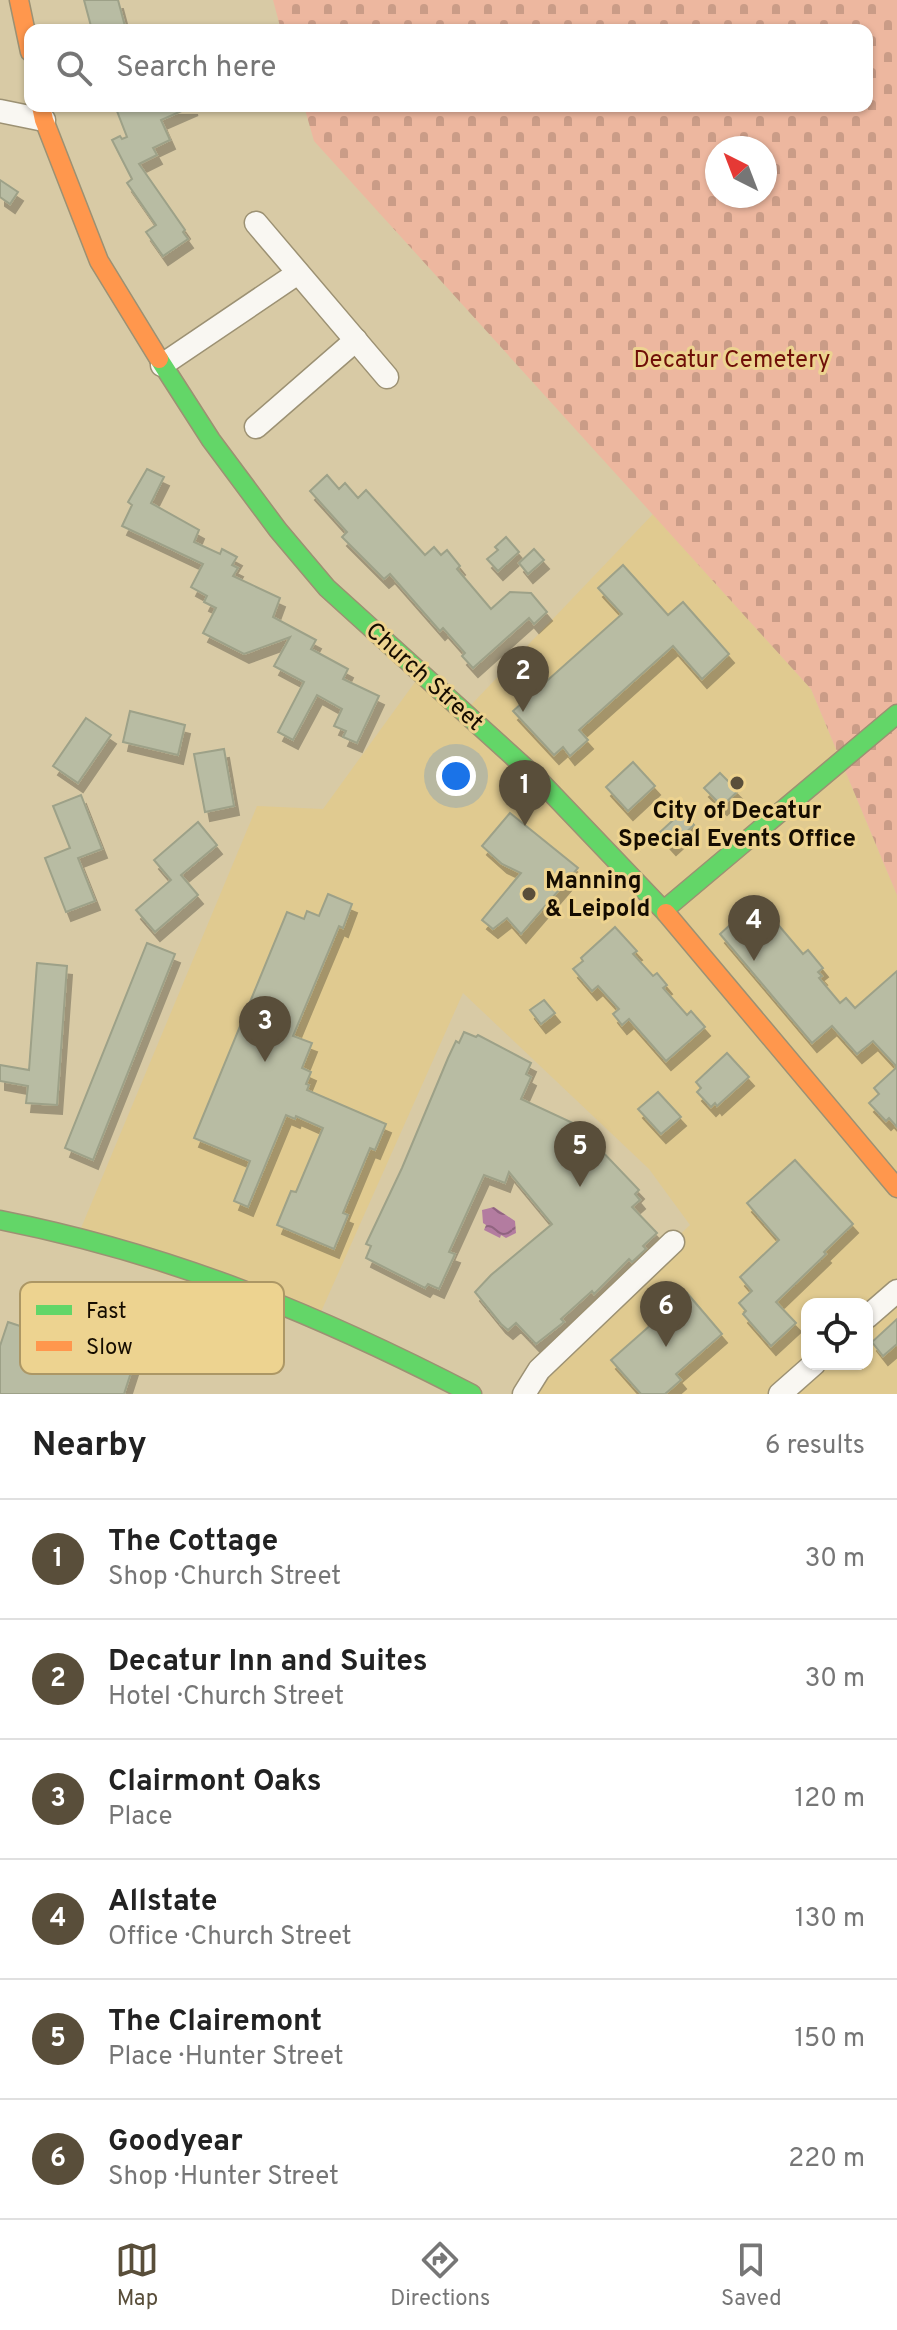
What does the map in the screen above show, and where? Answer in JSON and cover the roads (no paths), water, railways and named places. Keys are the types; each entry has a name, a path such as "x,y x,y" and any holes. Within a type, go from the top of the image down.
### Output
{"main road":[{"path":"19,0 24,24"},
{"name":"Church Street","path":"43,113 99,261 162,365 228,452 278,530 327,588 539,780 664,910 897,1188"},
{"path":"664,910 897,714"},
{"path":"0,1220 104,1244 185,1267 222,1282"},
{"path":"284,1308 472,1394"}],"street":[{"path":"0,111 43,113"},
{"path":"256,223 387,377"},
{"path":"162,365 298,273"},
{"path":"256,427 356,340"},
{"path":"524,1394 539,1370 673,1242"},
{"path":"873,1312 897,1291"},
{"path":"780,1394 807,1370"}],"water":[{"path":"494,1207 515,1221 516,1233 506,1238 501,1235 500,1238 484,1230 486,1225 482,1210"}],"place":[{"name":"Decatur Inn and Suites","path":"523,712"},
{"name":"City of Decatur Special Events Office","path":"737,783"},
{"name":"The Cottage","path":"525,826"},
{"name":"Manning & Leipold","path":"529,894"},
{"name":"Allstate","path":"754,961"},
{"name":"Clairmont Oaks","path":"265,1062"},
{"name":"The Clairemont","path":"580,1187"},
{"name":"Goodyear","path":"666,1347"}],"park label":[{"name":"Decatur Cemetery","path":"732,359"}]}
